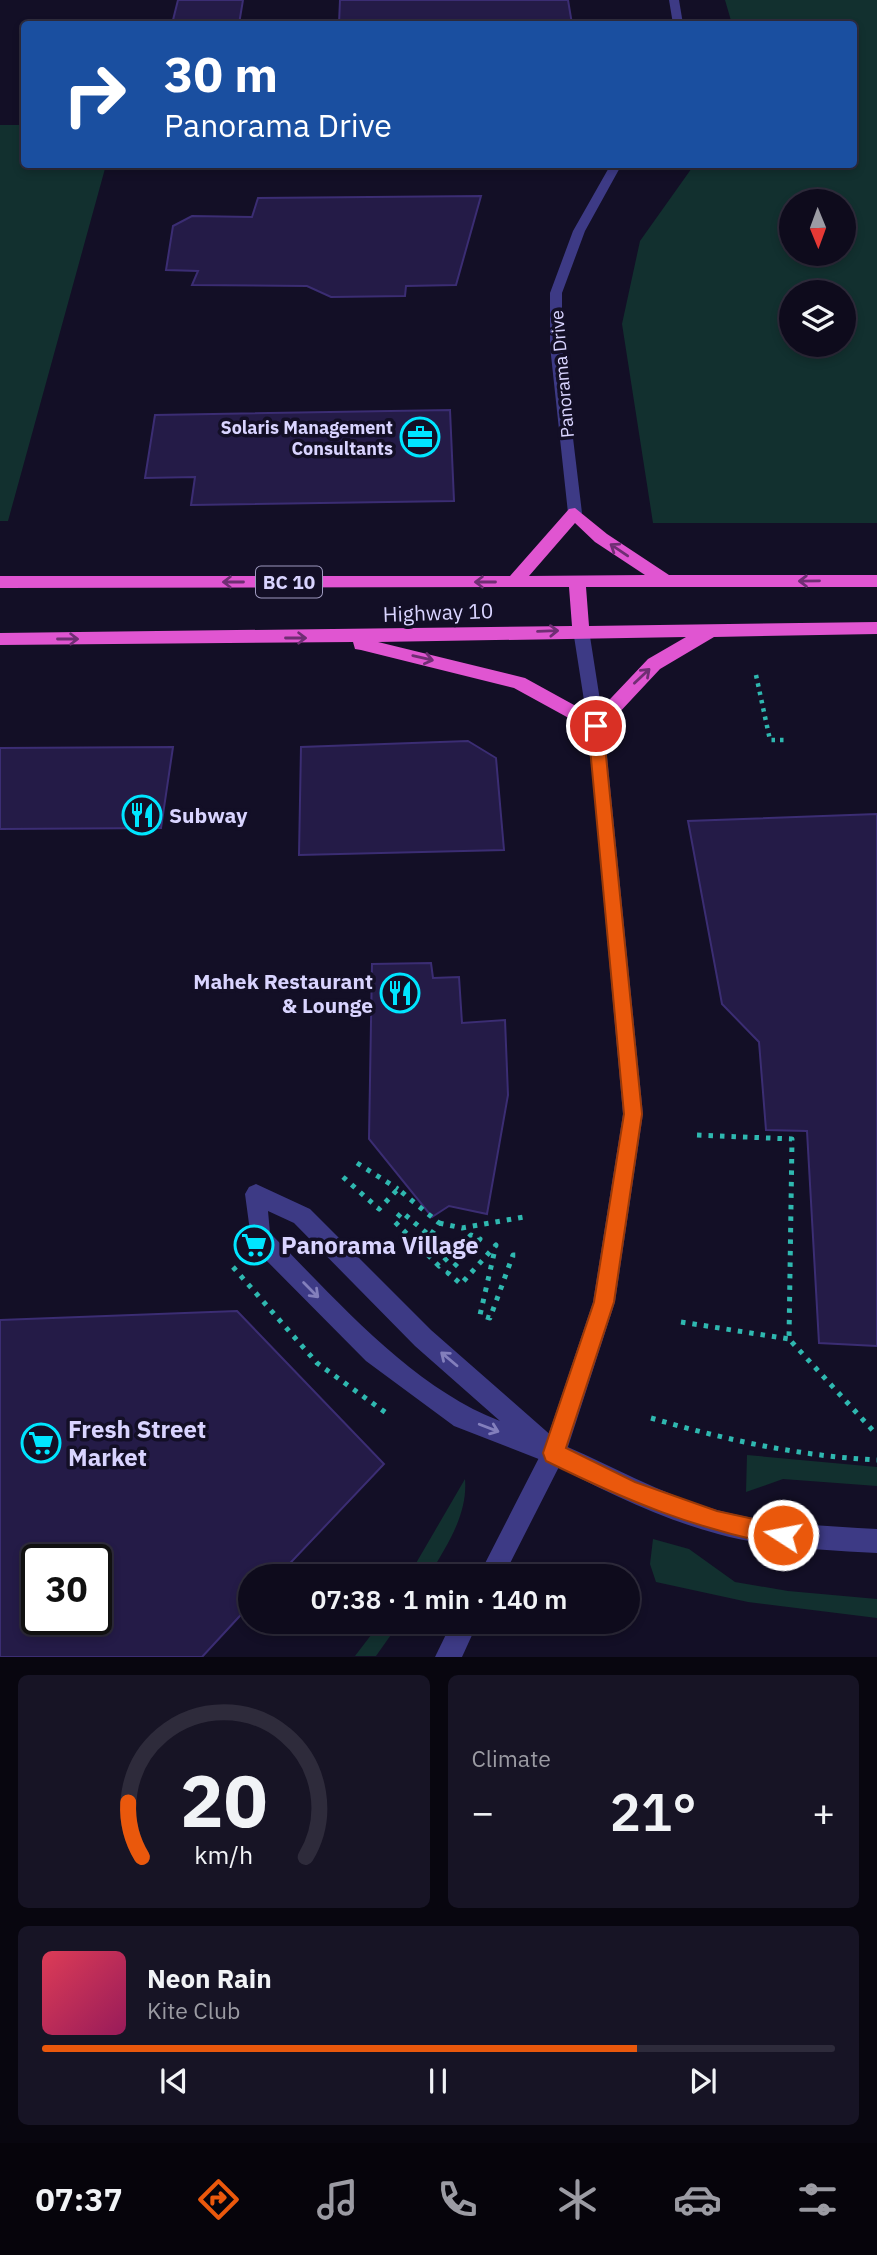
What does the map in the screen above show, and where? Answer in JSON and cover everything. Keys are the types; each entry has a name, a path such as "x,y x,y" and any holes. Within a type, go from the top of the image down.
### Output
{"highway":[{"path":"514,582 575,513 601,538 668,583"},
{"name":"Highway 10","path":"0,582 668,583 877,580"},
{"path":"577,582 581,630"},
{"name":"Highway 10","path":"0,639 333,638 581,630 877,628"},
{"path":"333,638 519,683 596,726 654,664 712,630"}],"street":[{"path":"674,0 678,21"},
{"name":"Panorama Drive","path":"575,513 556,346 556,293 579,231 615,168"},
{"path":"497,1564 554,1453 604,1302 633,1114 596,726 581,630"},
{"path":"554,1453 423,1338 302,1216 256,1194 260,1238 374,1353 462,1418 554,1453 631,1492 717,1522 783,1535 877,1541"},
{"path":"448,1657 460,1634"}],"path":[{"path":"755,675 770,740 784,740"},
{"path":"697,1135 792,1139 789,1339"},
{"path":"357,1163 398,1189 439,1223 462,1228 529,1216"},
{"path":"343,1177 379,1209 398,1189"},
{"path":"439,1223 430,1236 402,1212 394,1221 439,1266 471,1235 480,1239 448,1273 461,1284 496,1245 480,1315 491,1318 513,1255 521,1255"},
{"path":"233,1267 317,1363 389,1415"},
{"path":"681,1322 789,1339 877,1436"},
{"path":"651,1419 748,1447 814,1456 877,1460"}],"green space":[{"path":"725,0 877,0 877,523 653,523 622,324 640,241 692,168 857,168 857,21 731,21"},
{"path":"0,125 21,125 21,168 105,168 8,521 0,521"},
{"path":"747,1455 877,1467 877,1486 783,1479 746,1492"},
{"path":"465,1479 463,1505 442,1554 436,1564 416,1564"},
{"path":"653,1539 689,1549 735,1582 788,1591 877,1599 877,1618 748,1602 656,1582 650,1564"},
{"path":"372,1634 392,1634 376,1656 355,1656"}],"building":[{"path":"178,0 243,0 240,21 173,21"},
{"path":"340,0 568,0 572,21 339,21"},
{"path":"481,196 456,285 406,286 405,296 331,297 307,286 192,285 198,271 166,270 173,226 192,216 252,217 258,198"},
{"path":"450,410 454,501 191,505 195,477 145,478 155,415"},
{"path":"468,741 496,758 504,850 299,855 301,747"},
{"path":"173,747 161,828 0,829 0,748"},
{"path":"877,814 877,1346 819,1343 807,1131 766,1130 759,1042 722,1004 688,821"},
{"path":"431,963 433,978 459,977 462,1023 505,1020 508,1095 487,1214 449,1206 432,1217 369,1139 372,964"},
{"path":"237,1311 384,1464 289,1564 238,1564 238,1618 202,1657 0,1657 0,1320"}],"place":[{"name":"Solaris Management Consultants","path":"420,437"},
{"name":"Subway","path":"142,815"},
{"name":"Mahek Restaurant & Lounge","path":"400,993"},
{"name":"Panorama Village","path":"254,1245"},
{"name":"Fresh Street Market","path":"41,1443"}],"route":[{"path":"596,726 633,1114 604,1302 554,1453 631,1492 717,1522 783,1535"}]}
